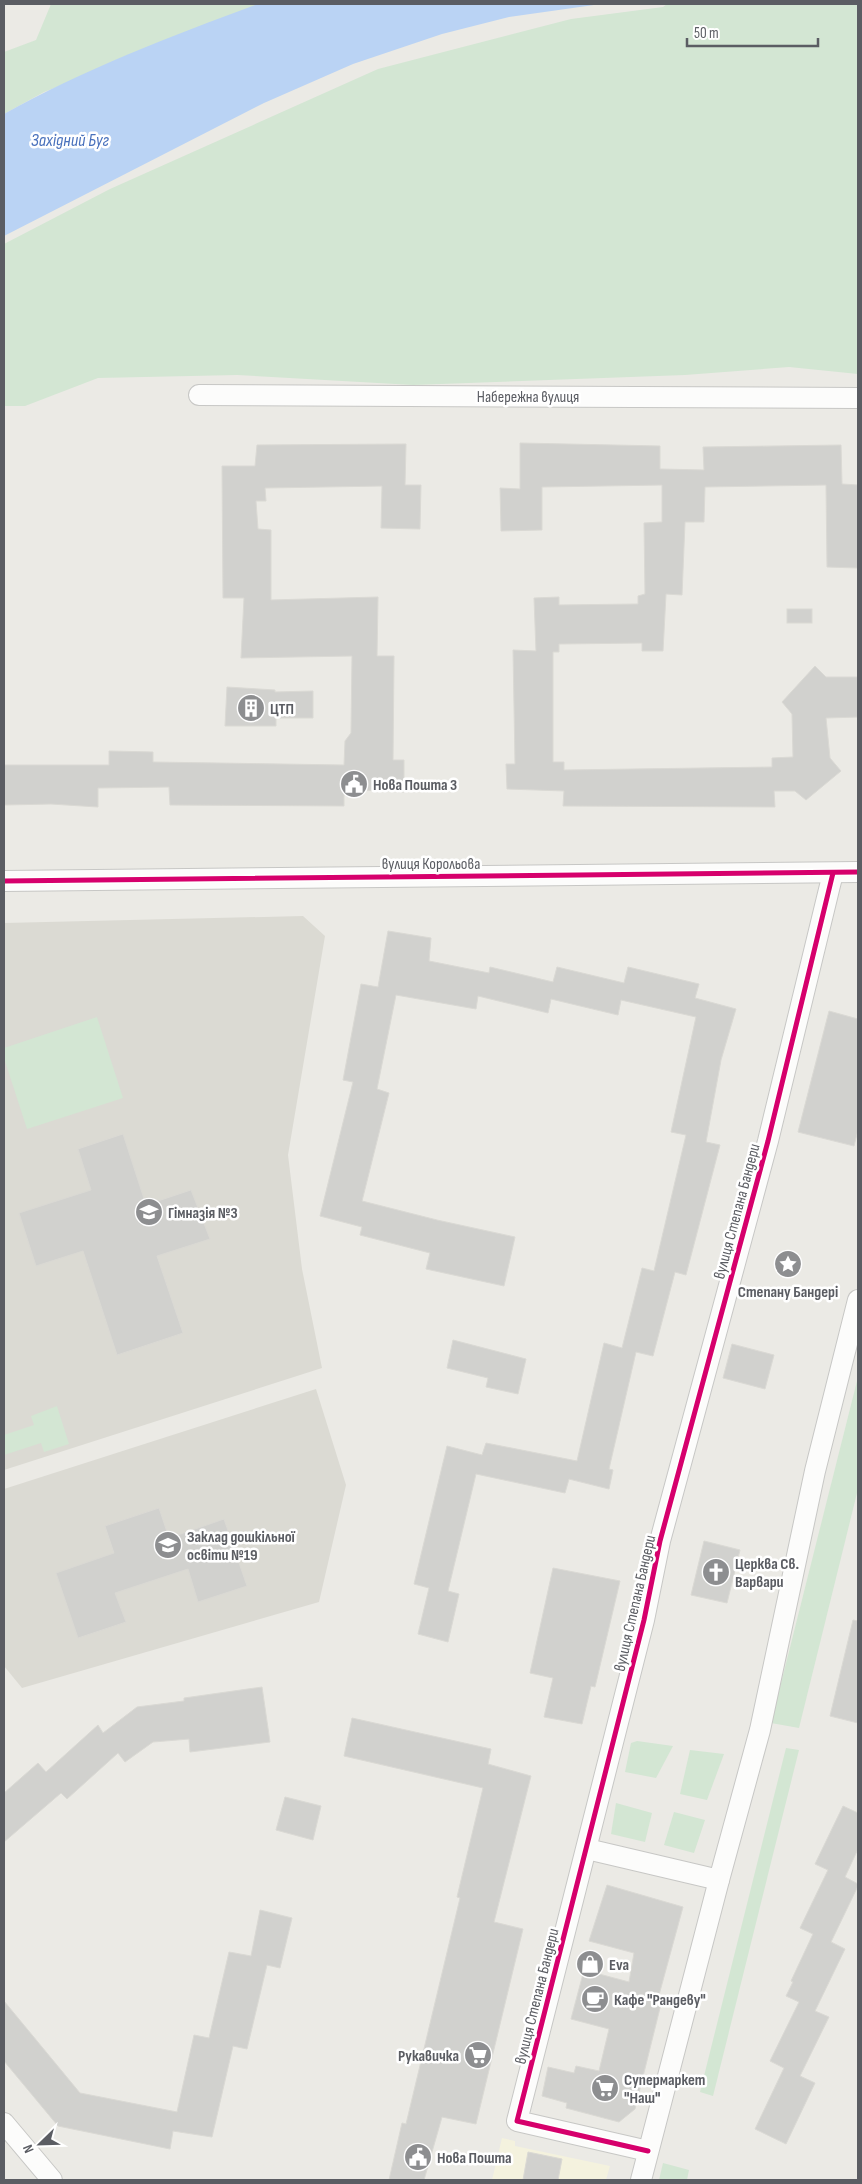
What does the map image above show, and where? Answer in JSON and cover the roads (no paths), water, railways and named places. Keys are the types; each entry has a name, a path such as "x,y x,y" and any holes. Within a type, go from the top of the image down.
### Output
{"street":[{"name":"Набережна вулиця","path":"198,394 858,398"},
{"name":"вулиця Корольова","path":"4,881 858,872"},
{"name":"вулиця Степана Бандери","path":"648,2152 516,2121 644,1620 660,1541 768,1141 833,873"},
{"path":"641,2180 760,1730 815,1471 858,1300"},
{"path":"587,1849 719,1880"},
{"path":"4,2123 52,2180"}],"water":[{"name":"Західний Буг","path":"258,4 601,4 509,17 442,34 353,64 264,103 4,236 4,114 97,68"}],"place":[{"name":"ЦТП","path":"251,708"},
{"name":"Нова Пошта 3","path":"354,784"},
{"name":"Гімназія №3","path":"149,1212"},
{"name":"Степану Бандері","path":"788,1264"},
{"name":"Заклад дошкільної освіти №19","path":"168,1545"},
{"name":"Церква Св. Варвари","path":"716,1572"},
{"name":"Eva","path":"590,1964"},
{"name":"Кафе \"Рандеву\"","path":"595,1999"},
{"name":"Рукавичка","path":"478,2055"},
{"name":"Супермаркет \"Наш\"","path":"605,2088"},
{"name":"Нова Пошта","path":"418,2157"}]}
